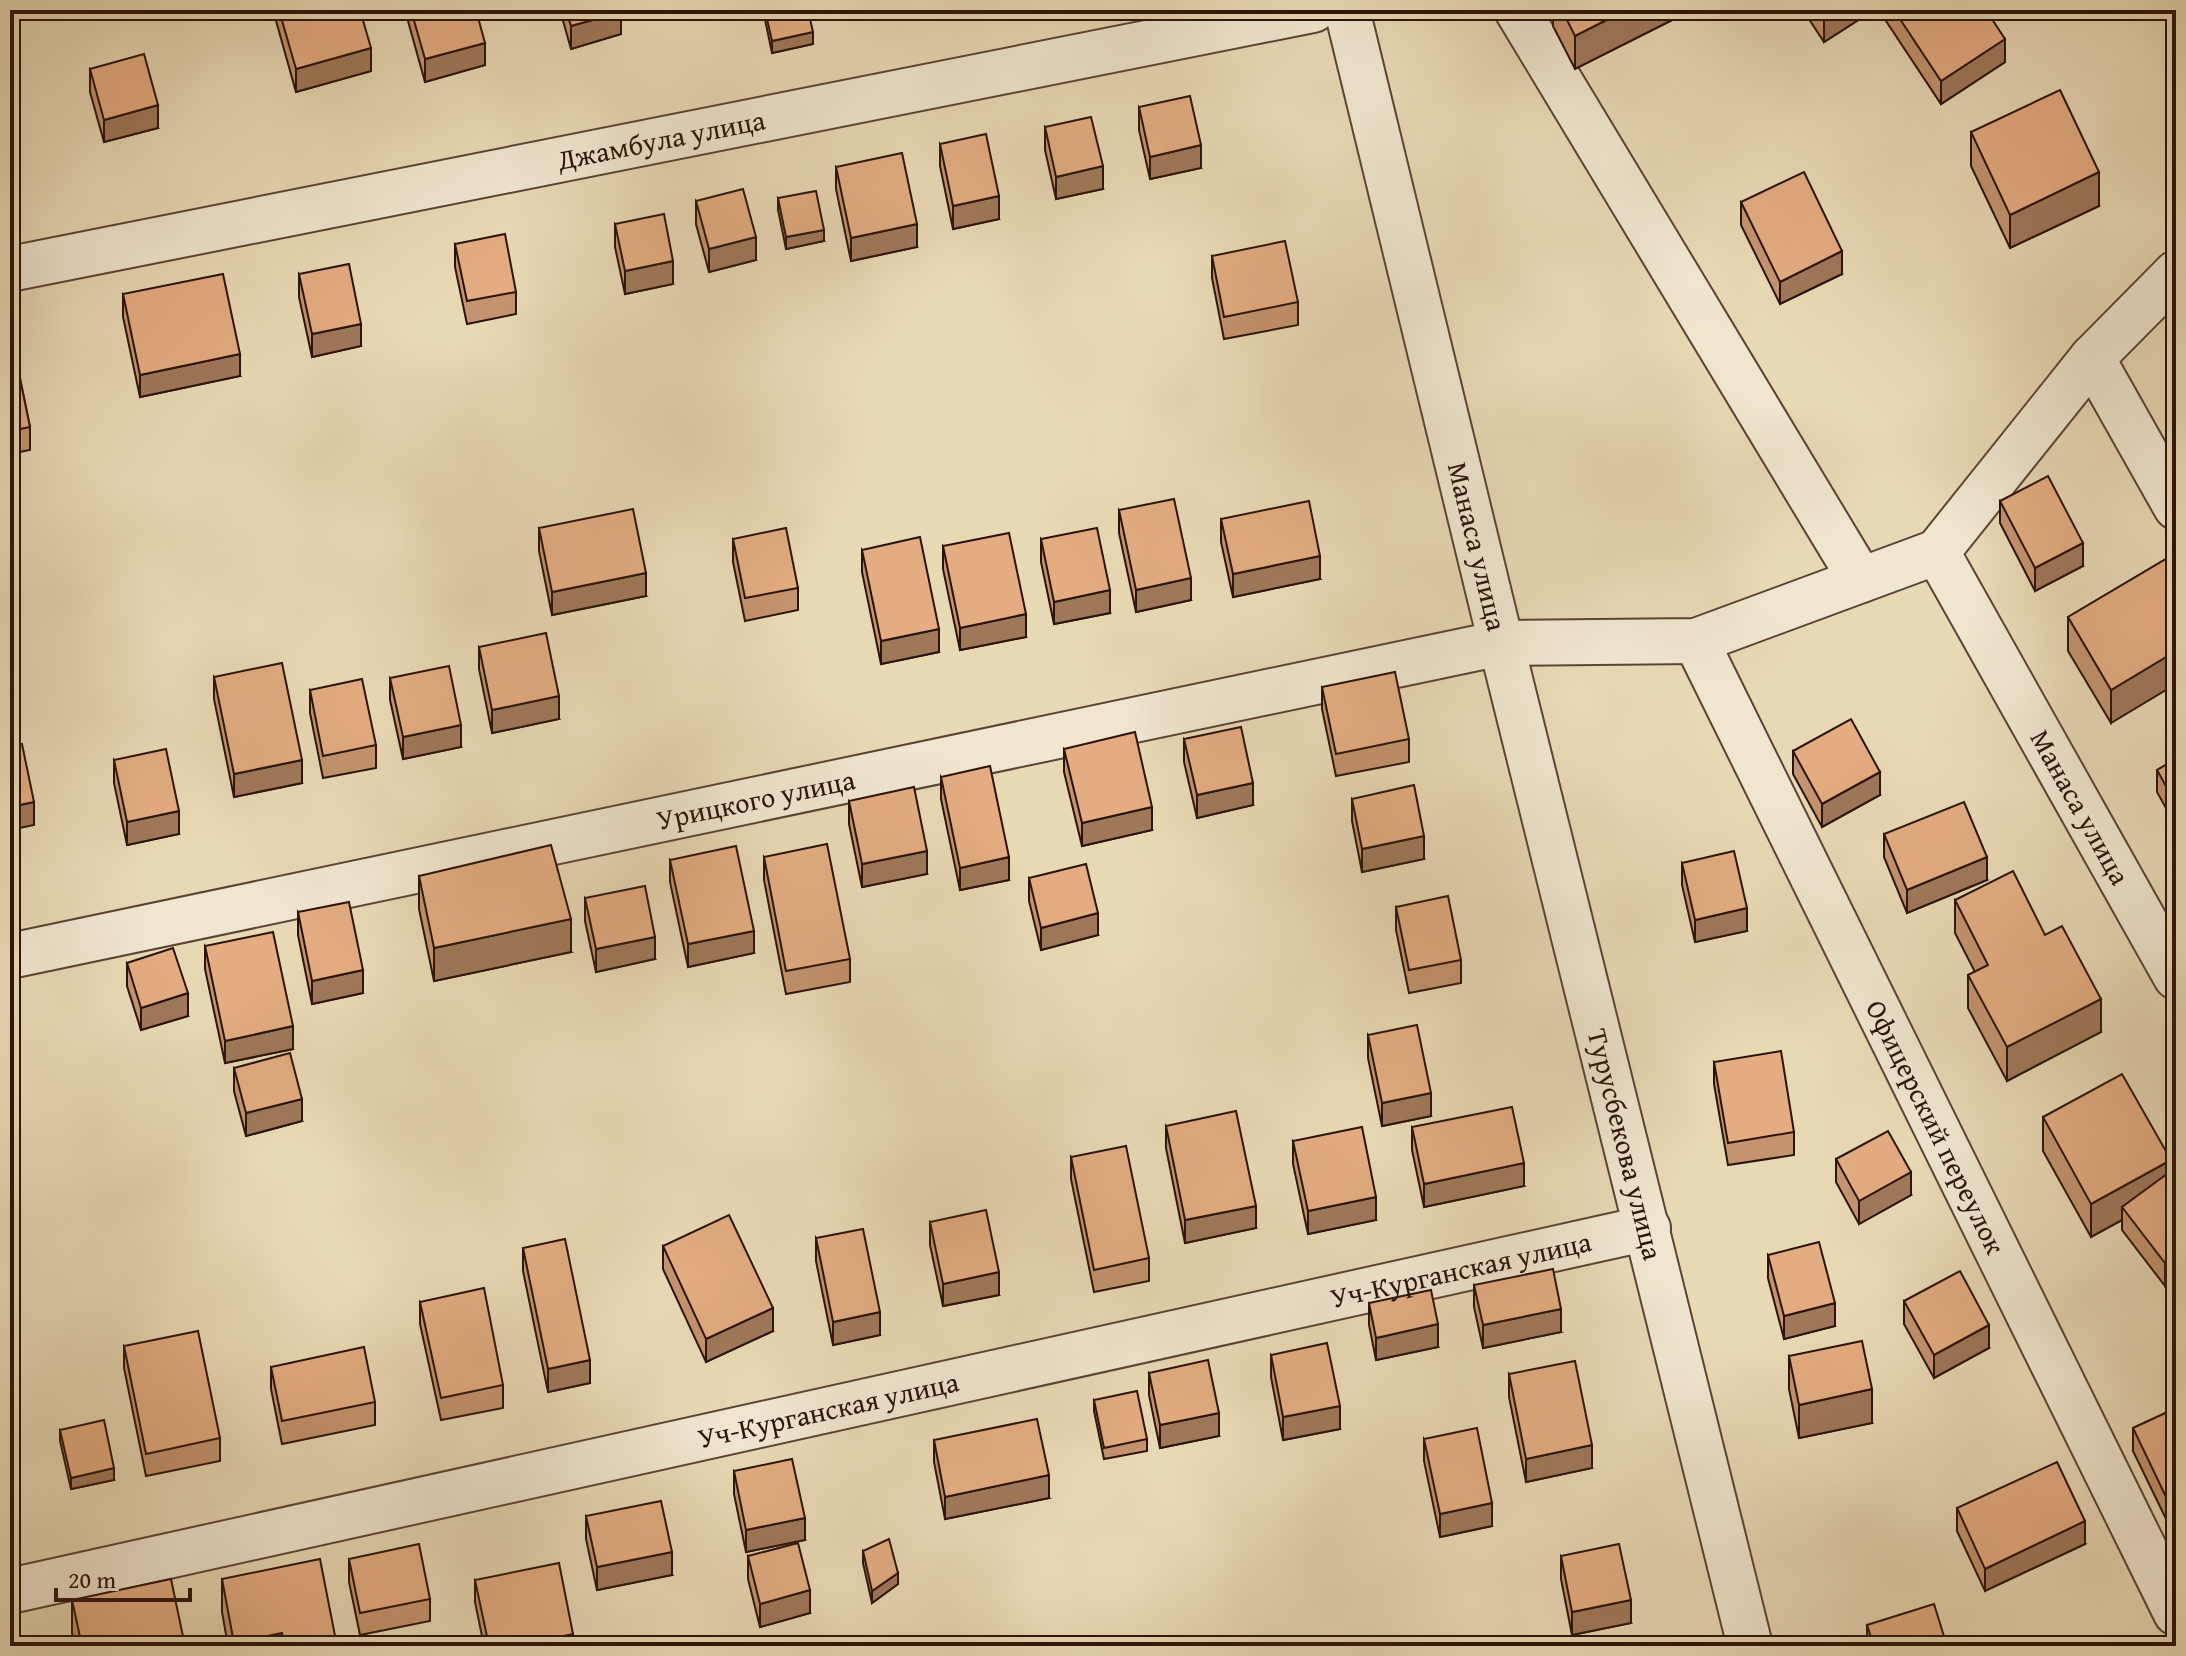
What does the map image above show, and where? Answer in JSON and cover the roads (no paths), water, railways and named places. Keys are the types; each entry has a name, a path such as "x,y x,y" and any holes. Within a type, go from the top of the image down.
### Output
{"street":[{"name":"Джамбула улица","path":"10,269 1313,10"},
{"name":"Манаса улица","path":"1347,10 1501,643 1696,641 1937,552 2176,977"},
{"path":"1517,10 1861,580"},
{"path":"1937,552 2092,358 2176,273"},
{"path":"2092,358 2176,507"},
{"name":"Офицерский переулок","path":"1696,641 2176,1613"},
{"name":"Урицкого улица","path":"10,956 1501,643"},
{"name":"Турусбекова улица","path":"1501,643 1750,1646"},
{"name":"Уч-Курганская улица","path":"10,1591 1648,1228"}]}
